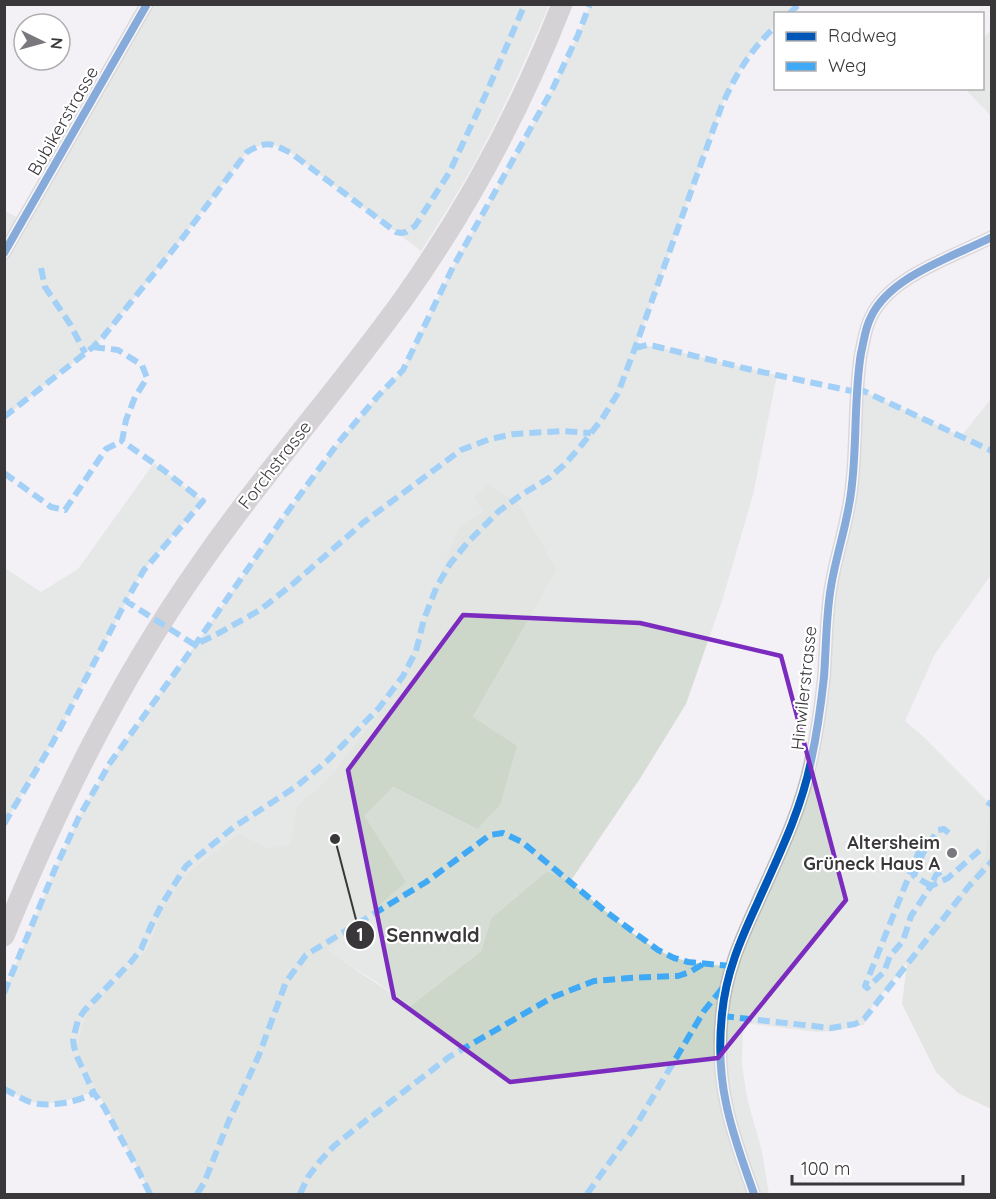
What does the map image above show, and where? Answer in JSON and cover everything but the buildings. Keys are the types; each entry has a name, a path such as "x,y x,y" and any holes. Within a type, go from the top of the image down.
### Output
{"highway":[{"name":"Forchstrasse","path":"4,902 68,761 136,639 186,562 225,508 389,297 421,250 461,187 496,122 549,4"},
{"name":"Forchstrasse","path":"4,936 66,795 129,676 220,536 381,329 450,230 511,122 562,4"}],"street":[{"name":"Bubikerstrasse","path":"4,253 147,4"},
{"name":"Hinwilerstrasse","path":"754,1194 730,1121 723,1088 721,1052 724,999 734,958 796,816 812,760 822,695 831,584 848,515 852,486 856,388 865,334 869,319 887,294 918,273 992,237"}],"highlighted area":[{"path":"463,615 640,623 781,656 846,900 718,1058 510,1082 394,998 348,770"}],"shaded area":[{"path":"147,5 549,5 483,148 421,251 291,153 273,145 264,144 247,152 184,236 103,337 5,417 5,211 23,220"},
{"path":"590,5 799,5 790,12 774,12 774,27 751,53 727,94 636,347 654,346 777,375 753,495 723,598 686,704 641,777 570,882 547,871 491,918 481,951 410,1006 326,950 405,882 365,816 393,787 477,829 473,717 557,570 483,512 458,529 399,687 330,776 297,806 290,846 268,848 239,833 190,871 164,905 148,948 87,1011 76,1047 97,1091 59,1103 29,1102 5,1089 4,993 79,817 110,763 283,518 338,443 403,370 453,267 552,90"},
{"path":"991,30 991,116 966,90 984,90 984,37"},
{"path":"857,388 961,436 991,399 991,575 935,654 905,721 924,737 989,803 985,856 953,905 867,1013 864,1025 817,1032 743,1023 742,1065 748,1102 762,1151 769,1194 754,1194 730,1121 724,999 796,816 842,540"},
{"path":"154,463 203,501 138,579 53,742 5,824 5,568 41,592 78,569"},
{"path":"488,485 518,503 557,570 473,717 517,746 500,805 477,829 393,787 365,816 406,882 327,950 410,1006 481,951 491,918 547,871 569,882 635,935 662,952 690,962 731,966 721,1052 754,1194 151,1194 76,1047 87,1011 148,948 164,905 190,871 239,833 268,848 290,845 297,806 330,776 399,687 458,528 483,512 473,497"},
{"path":"989,803 992,805 991,1109 958,1093 936,1072 902,1004 907,963 953,905 985,856"}],"marked path":[{"path":"4,417 103,337 184,236 247,152 254,148 269,144 291,153 396,232 406,232 415,226 449,173 525,4"},
{"path":"4,993 55,869 79,817 110,763 338,443 403,370 453,267 552,90 590,4"},
{"path":"791,12 799,4"},
{"path":"150,1194 104,1107 94,1093 78,1059 73,1039 78,1020 141,949 162,904 186,866 234,827 297,786 327,761 379,708 403,676 416,651 424,619 437,586 450,564 499,511 549,478 564,465 602,419 618,393 722,105 745,62 774,28"},
{"path":"41,268 45,287 70,324 85,353"},
{"path":"635,348 654,346 856,392"},
{"path":"93,347 118,350 142,365 147,378 135,397 126,420 122,441 203,501 144,570 126,601"},
{"path":"857,388 992,451"},
{"path":"4,824 53,742 126,601 195,645 260,610 364,522 461,450 490,439 514,434 563,431 591,433"},
{"path":"4,473 51,507 65,510 106,449 122,441"},
{"path":"987,802 992,805"},
{"path":"941,872 936,875 931,886 914,876 923,853 938,830 944,829 950,834"},
{"path":"197,1194 204,1183 259,1055 286,982 306,955 426,882 490,835 503,833 522,842 605,911 658,950 688,962 731,966"},
{"path":"923,853 919,851 865,986 867,988 884,972 890,956 903,941 911,916 931,886 948,878 980,850"},
{"path":"722,1016 831,1028 855,1024 864,1019 969,886 992,861"},
{"path":"300,1194 308,1177 320,1161 355,1129 449,1057 553,997 594,981 678,976 703,964"},
{"path":"587,1194 635,1127 704,1011 724,986"},
{"path":"4,1089 37,1104 71,1101 94,1093"}],"cycle path":[{"path":"4,253 147,4"},
{"path":"754,1194 735,1138 722,1081 722,1014 735,958 781,851 807,780 823,687 830,593 845,525 854,468 856,402 866,330 880,303 892,290 924,269 992,237"}],"place":[{"name":"Sennwald","path":"335,839"},
{"name":"Altersheim Grüneck Haus A","path":"952,853"}]}
